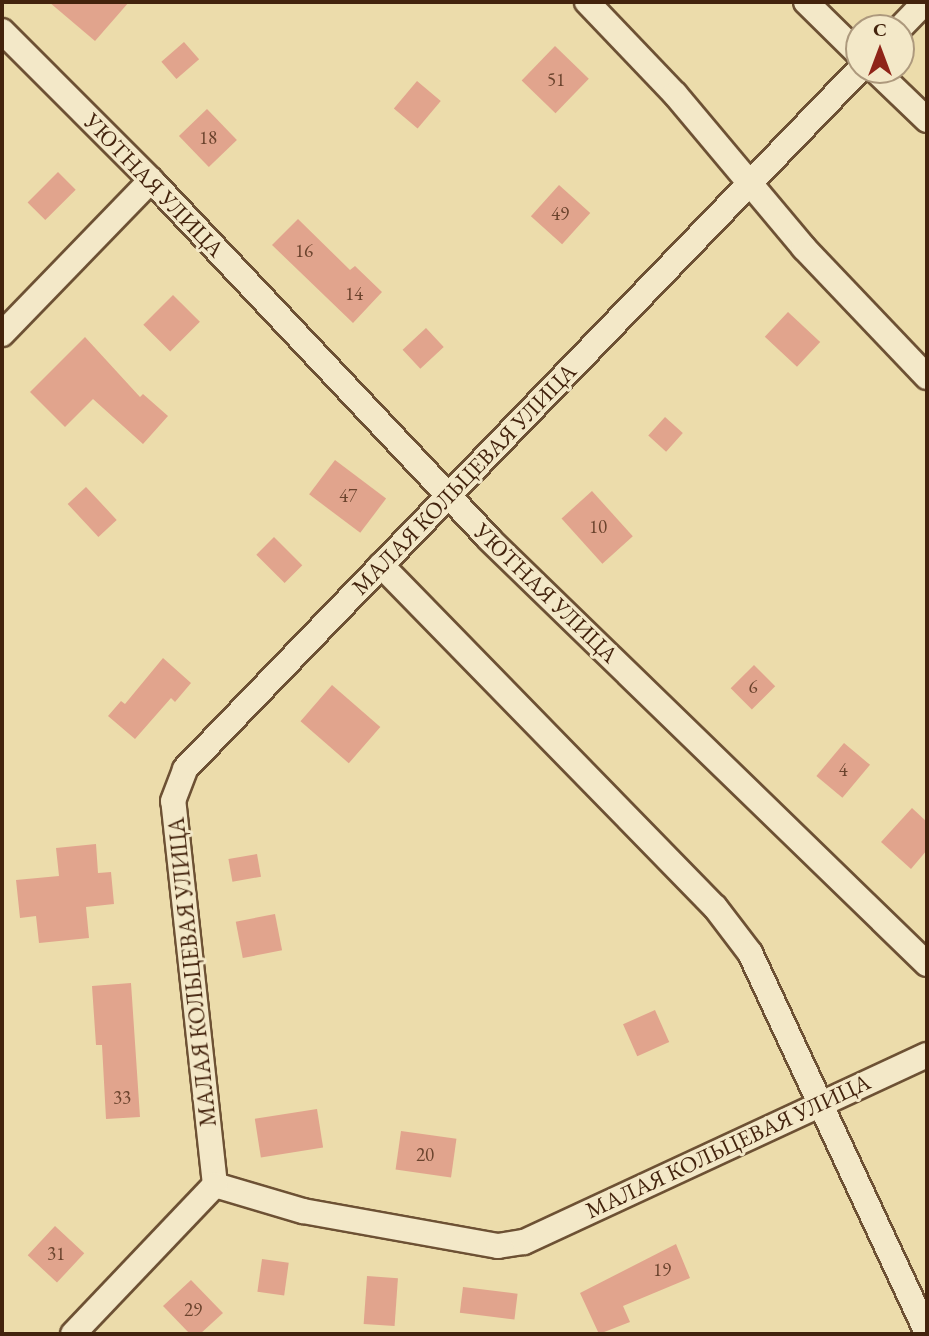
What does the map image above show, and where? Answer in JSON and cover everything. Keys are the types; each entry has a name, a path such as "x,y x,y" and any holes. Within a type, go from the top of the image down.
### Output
{"street":[{"path":"587,2 675,93 748,186 927,377"},
{"path":"806,2 845,40"},
{"name":"УЮТНАЯ УЛИЦА","path":"2,31 151,180 448,494 927,964"},
{"name":"МАЛАЯ КОЛЬЦЕВАЯ УЛИЦА","path":"846,84 185,769 173,801 215,1185 303,1211 498,1246 524,1242 816,1103 927,1055"},
{"path":"890,84 927,120"},
{"path":"2,334 151,180"},
{"path":"382,565 715,907 750,953 816,1103 927,1332"},
{"path":"73,1334 215,1185"}],"building":[{"path":"49,2 129,2 95,41"},
{"path":"184,42 199,59 176,79 161,62"},
{"path":"555,46 589,79 555,113 522,81"},
{"path":"417,81 441,101 418,129 394,109"},
{"path":"207,109 237,140 209,167 179,136"},
{"path":"58,172 76,190 45,220 28,202"},
{"path":"559,185 590,213 562,244 531,216"},
{"path":"298,219 350,270 355,266 382,292 353,323 272,245"},
{"path":"173,295 200,322 170,352 143,325"},
{"path":"788,312 820,342 797,367 765,337"},
{"path":"426,328 444,347 420,369 403,350"},
{"path":"85,337 140,397 143,394 168,416 143,444 93,399 65,427 30,392"},
{"path":"665,417 683,433 666,452 648,436"},
{"path":"335,460 386,499 360,533 309,494"},
{"path":"86,487 117,520 98,537 68,504"},
{"path":"592,491 633,536 602,564 562,518"},
{"path":"274,537 302,565 285,583 256,555"},
{"path":"163,658 191,683 175,702 171,698 135,739 108,716 121,701 125,704"},
{"path":"754,665 775,686 752,710 731,688"},
{"path":"332,685 380,727 349,763 301,721"},
{"path":"844,743 870,765 842,798 816,776"},
{"path":"912,808 927,822 927,850 911,869 881,842"},
{"path":"96,844 98,873 111,872 114,904 86,907 89,938 39,943 36,916 20,918 16,880 59,876 56,848"},
{"path":"257,854 261,877 232,882 228,859"},
{"path":"275,914 282,950 243,958 236,922"},
{"path":"131,983 140,1117 106,1119 102,1045 96,1045 92,986"},
{"path":"655,1010 669,1042 637,1056 623,1024"},
{"path":"317,1109 323,1148 261,1157 255,1119"},
{"path":"401,1131 456,1139 451,1177 396,1170"},
{"path":"55,1226 84,1253 57,1283 28,1255"},
{"path":"676,1244 690,1278 623,1306 630,1322 599,1334 580,1293"},
{"path":"262,1259 289,1263 284,1295 257,1292"},
{"path":"367,1276 398,1278 395,1326 364,1324"},
{"path":"191,1280 223,1313 200,1334 190,1334 163,1306"},
{"path":"463,1287 518,1294 514,1320 460,1313"}]}
